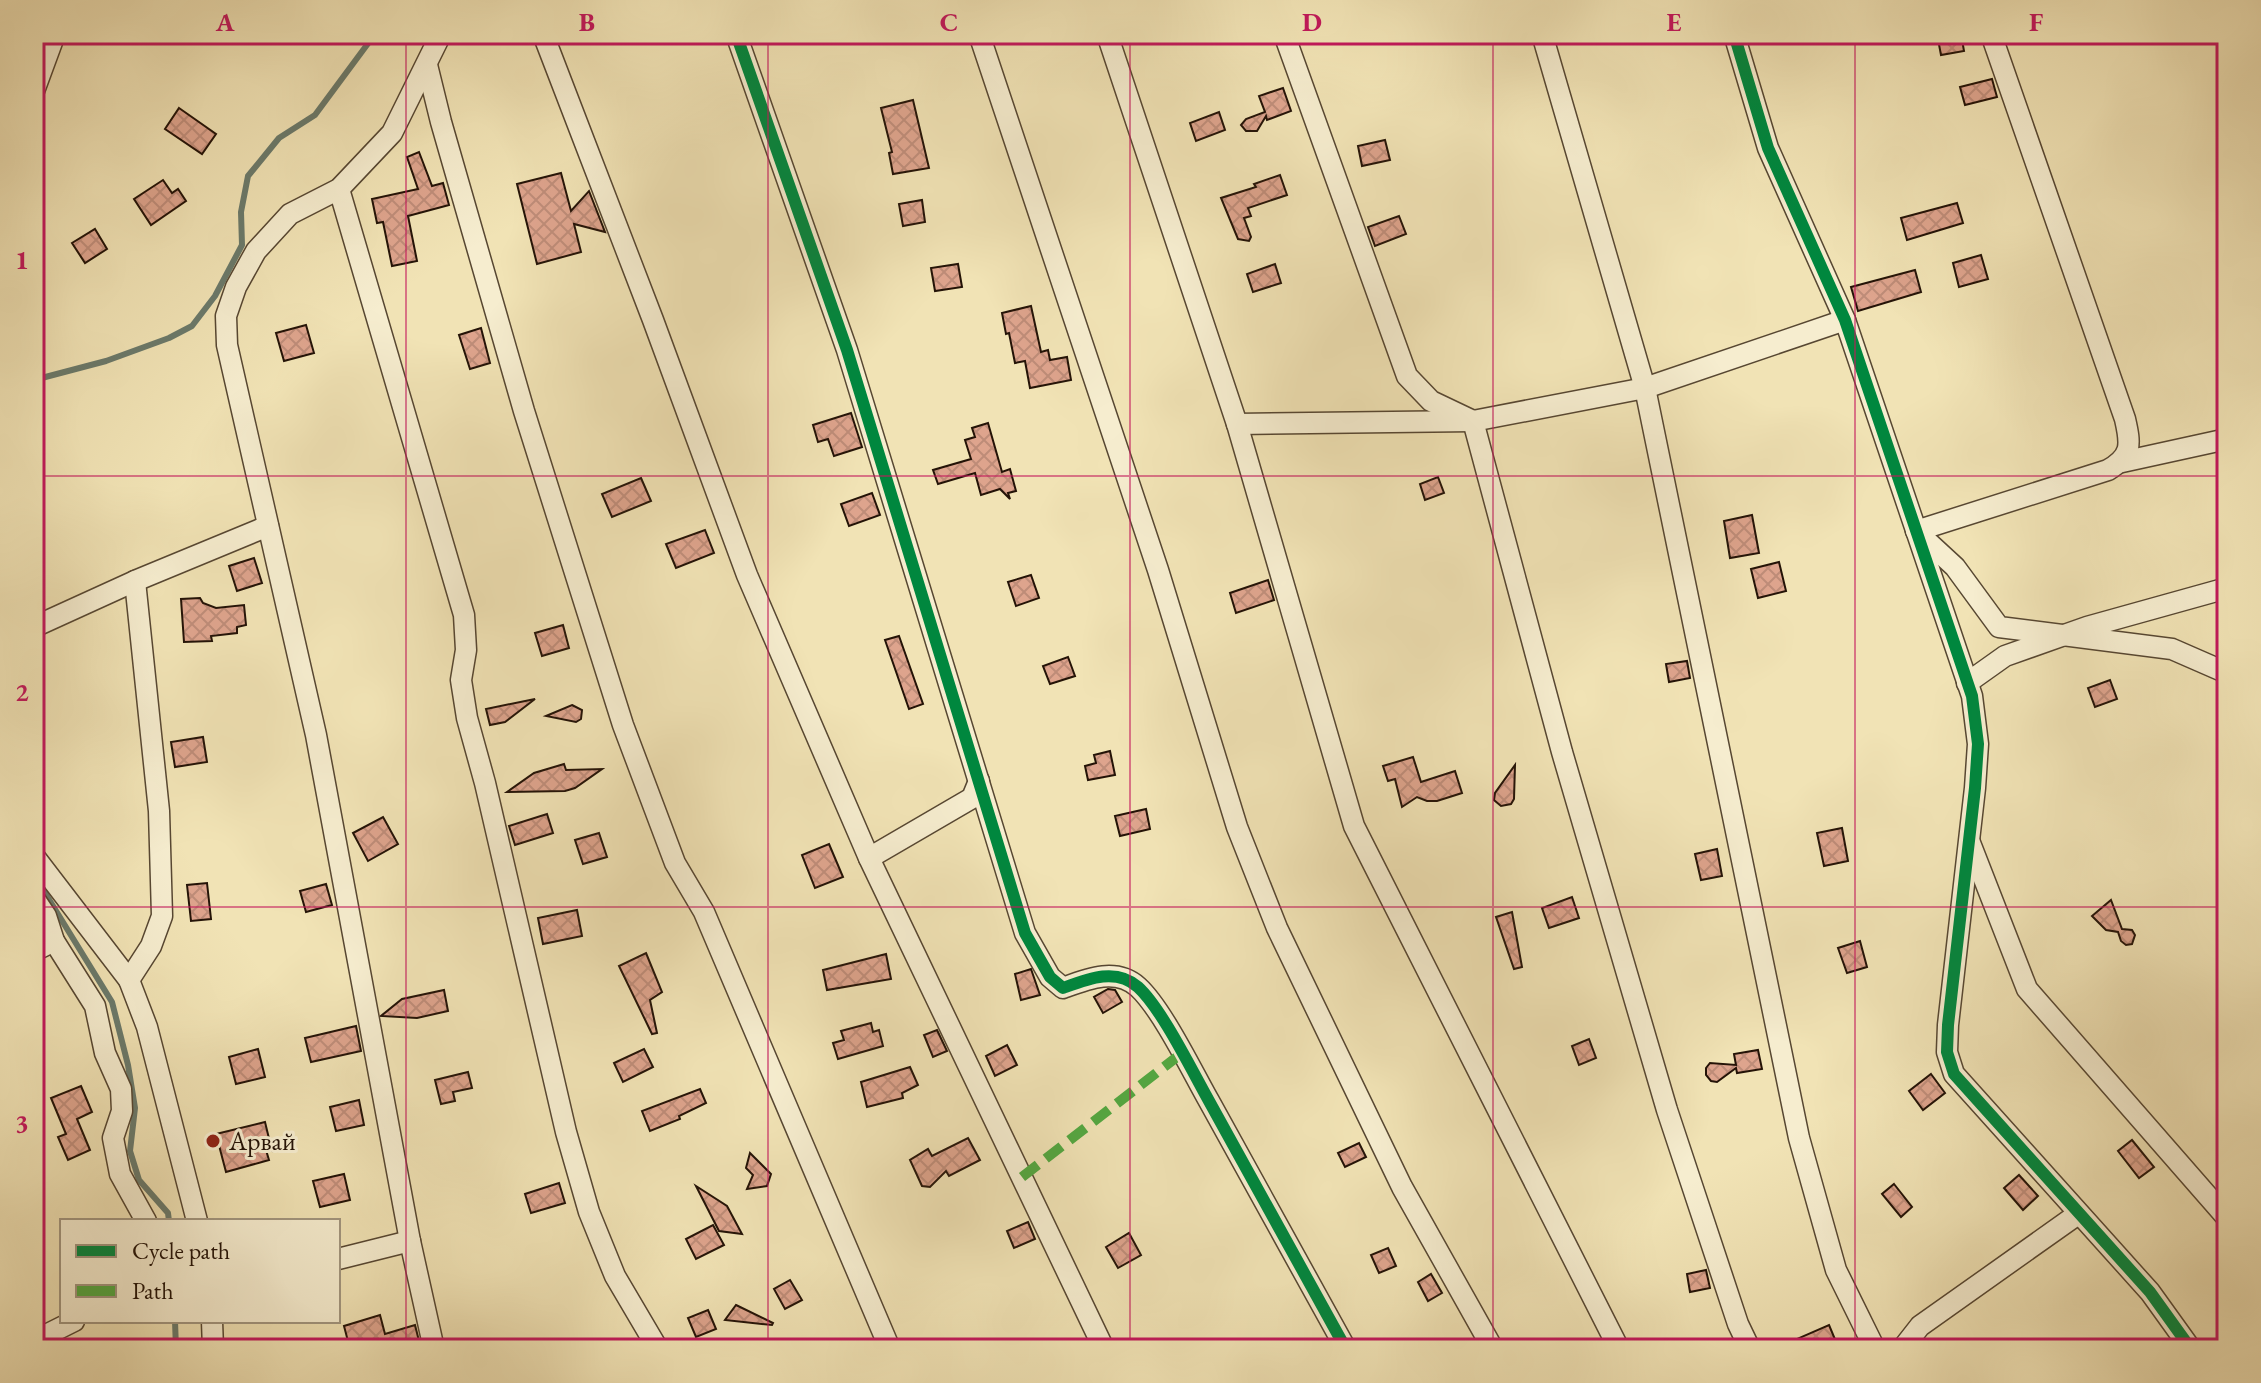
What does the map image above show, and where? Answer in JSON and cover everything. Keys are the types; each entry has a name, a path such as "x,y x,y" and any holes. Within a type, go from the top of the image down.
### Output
{"street":[{"path":"34,91 55,34"},
{"path":"434,1349 410,1241 316,735 227,345 226,316 236,287 256,251 290,214 339,189 392,133 441,34"},
{"path":"543,34 747,575 869,858 1104,1349"},
{"path":"736,34 847,350 1025,933 1050,977 1063,988 1095,976 1117,976 1137,985 1153,1005 1346,1349"},
{"path":"979,34 1158,570 1237,827 1277,928 1402,1187 1493,1349"},
{"path":"1107,34 1237,424 1354,826 1619,1349"},
{"path":"1284,34 1407,376 1431,401 1473,421 1562,752 1667,1110 1738,1324 1750,1349"},
{"path":"1542,34 1645,388 1799,1138 1836,1270 1875,1349"},
{"path":"1734,34 1768,148 1845,320 1972,696 1978,744 1947,1052 1954,1074 2150,1292 2191,1349"},
{"path":"1991,34 2125,419 2129,449 2122,462"},
{"path":"427,65 524,411 623,725 675,863 704,912 890,1349"},
{"path":"339,189 464,615 466,650 461,680 467,718 566,1132 589,1212 615,1276 658,1349"},
{"path":"1237,424 1473,421 1645,388 1845,320"},
{"path":"1916,531 2108,470 2122,462 2227,439"},
{"path":"34,627 268,526"},
{"path":"1916,531 1955,567 1999,627 2172,649 2227,673"},
{"path":"129,980 151,946 162,916 159,811 135,581"},
{"path":"1967,683 2005,656 2061,636 2227,588"},
{"path":"869,858 972,798 979,781"},
{"path":"1968,839 2027,989 2227,1218"},
{"path":"34,856 129,980 147,1027 196,1219"},
{"path":"34,898 46,916 54,941 95,1006 105,1053 121,1089 122,1111 113,1138 120,1174 145,1219"},
{"path":"34,951 54,941"},
{"path":"1902,1349 1920,1326 2078,1214"},
{"path":"340,1258 410,1241"},
{"path":"34,1341 70,1323"},
{"path":"212,1323 213,1349"}],"building":[{"path":"1937,34 1961,34 1964,51 1941,55"},
{"path":"1992,79 1997,97 1965,105 1960,87"},
{"path":"1283,88 1291,111 1267,120 1266,116 1257,131 1246,131 1241,125 1246,119 1265,112 1259,96"},
{"path":"913,100 929,168 893,174 889,153 892,152 881,108"},
{"path":"179,108 216,134 202,154 165,129"},
{"path":"1219,112 1225,130 1196,141 1190,123"},
{"path":"1385,140 1390,160 1362,166 1358,146"},
{"path":"419,152 432,186 443,183 449,205 408,216 417,261 392,266 383,222 377,223 372,199 418,189 407,157"},
{"path":"561,173 571,211 589,191 605,232 574,224 581,252 537,264 517,184"},
{"path":"1280,175 1287,195 1248,208 1251,216 1244,218 1251,237 1249,241 1238,239 1221,198 1256,187 1254,184"},
{"path":"163,180 172,193 178,189 186,201 151,225 134,199"},
{"path":"922,200 925,222 903,226 899,204"},
{"path":"1957,203 1963,223 1907,240 1901,218"},
{"path":"1399,216 1406,234 1375,246 1368,227"},
{"path":"95,229 107,249 85,263 72,243"},
{"path":"1981,255 1988,279 1959,287 1953,263"},
{"path":"958,264 962,287 935,291 931,268"},
{"path":"1275,264 1281,283 1253,292 1247,274"},
{"path":"1915,270 1921,292 1858,311 1851,287"},
{"path":"1031,306 1041,352 1048,350 1050,360 1067,357 1071,380 1030,388 1025,361 1015,363 1002,313"},
{"path":"306,325 314,353 284,361 276,333"},
{"path":"481,328 490,363 470,369 459,335"},
{"path":"851,413 862,447 834,456 828,439 818,442 813,425"},
{"path":"988,423 1002,472 1010,469 1016,491 1008,493 1010,499 1000,489 981,495 975,473 938,484 933,470 971,459 965,440 975,437 972,428"},
{"path":"1438,477 1444,493 1425,500 1420,484"},
{"path":"641,478 651,501 612,517 602,494"},
{"path":"872,493 880,515 849,526 841,504"},
{"path":"1752,515 1759,553 1730,558 1724,521"},
{"path":"705,530 714,553 676,568 666,544"},
{"path":"254,558 262,583 237,591 229,566"},
{"path":"1779,562 1786,591 1758,598 1751,569"},
{"path":"1031,575 1039,598 1016,606 1008,582"},
{"path":"1268,580 1274,600 1236,613 1230,593"},
{"path":"200,598 203,603 216,608 244,605 246,625 237,627 237,633 211,636 212,641 184,642 181,599"},
{"path":"563,625 569,648 542,656 535,633"},
{"path":"899,636 923,704 909,709 885,640"},
{"path":"1068,657 1075,676 1050,684 1043,666"},
{"path":"1687,661 1690,678 1669,682 1666,664"},
{"path":"2110,680 2117,699 2095,707 2088,688"},
{"path":"535,699 505,722 490,725 486,709"},
{"path":"572,705 582,710 581,719 576,722 546,716"},
{"path":"203,737 207,762 175,767 171,742"},
{"path":"1110,751 1115,775 1088,780 1085,766 1096,763 1094,755"},
{"path":"1413,757 1421,782 1455,771 1462,793 1437,801 1417,797 1402,807 1395,779 1388,781 1383,766"},
{"path":"564,764 566,770 602,769 575,788 565,791 507,792 534,773"},
{"path":"1515,765 1514,799 1511,804 1501,806 1494,800 1495,793"},
{"path":"1146,809 1150,829 1120,836 1115,816"},
{"path":"547,814 553,833 515,845 509,826"},
{"path":"383,817 398,844 368,861 353,833"},
{"path":"1842,828 1848,861 1824,866 1817,833"},
{"path":"599,833 607,857 583,864 575,840"},
{"path":"829,844 843,877 815,888 802,855"},
{"path":"1717,849 1722,876 1701,880 1695,854"},
{"path":"207,883 211,919 191,921 187,885"},
{"path":"326,884 332,905 306,912 300,891"},
{"path":"1572,897 1579,918 1549,928 1542,908"},
{"path":"2111,900 2122,929 2132,930 2135,935 2132,944 2126,945 2118,932 2106,930 2092,916"},
{"path":"577,910 582,936 543,944 538,918"},
{"path":"1512,912 1522,967 1514,969 1496,917"},
{"path":"1860,941 1867,967 1847,973 1838,948"},
{"path":"646,953 662,992 650,1000 657,1033 652,1034 619,966"},
{"path":"886,954 891,979 827,990 823,970"},
{"path":"1031,969 1040,995 1021,1000 1015,974"},
{"path":"1108,989 1115,990 1122,1002 1103,1013 1094,997"},
{"path":"444,990 448,1011 417,1018 381,1016 402,999"},
{"path":"871,1023 873,1032 879,1030 883,1046 838,1059 833,1043 844,1040 841,1031"},
{"path":"356,1026 361,1051 311,1062 305,1038"},
{"path":"937,1030 947,1051 933,1057 924,1035"},
{"path":"1589,1039 1596,1058 1579,1065 1572,1046"},
{"path":"1007,1045 1017,1065 995,1076 986,1056"},
{"path":"258,1049 265,1077 236,1084 229,1057"},
{"path":"644,1049 653,1067 623,1082 614,1063"},
{"path":"1758,1050 1762,1069 1737,1073 1736,1068 1717,1082 1706,1075 1710,1063 1736,1065 1734,1054"},
{"path":"910,1067 918,1085 902,1093 903,1098 867,1107 861,1082"},
{"path":"468,1072 472,1088 453,1092 455,1101 441,1104 435,1080"},
{"path":"1931,1074 1945,1093 1923,1110 1909,1091"},
{"path":"81,1086 92,1112 77,1119 90,1150 68,1160 58,1137 66,1134 51,1098"},
{"path":"700,1089 706,1103 679,1116 680,1119 650,1131 642,1111"},
{"path":"359,1100 364,1125 336,1131 330,1107"},
{"path":"265,1122 272,1151 266,1150 269,1160 226,1172 216,1134"},
{"path":"968,1138 980,1160 949,1176 946,1171 930,1187 922,1186 910,1160 928,1149 932,1156"},
{"path":"2132,1140 2154,1167 2139,1178 2118,1151"},
{"path":"1359,1143 1366,1157 1345,1167 1338,1153"},
{"path":"750,1153 771,1174 767,1186 747,1189 753,1175 746,1168"},
{"path":"344,1174 350,1200 320,1207 313,1181"},
{"path":"2019,1175 2038,1196 2023,1210 2004,1188"},
{"path":"559,1183 565,1203 531,1213 525,1194"},
{"path":"1894,1184 1912,1207 1901,1217 1882,1194"},
{"path":"696,1186 727,1206 742,1234 719,1231"},
{"path":"1028,1222 1035,1239 1014,1248 1007,1231"},
{"path":"713,1225 724,1245 696,1259 686,1239"},
{"path":"1129,1233 1141,1255 1118,1268 1106,1247"},
{"path":"1388,1248 1396,1266 1379,1273 1371,1255"},
{"path":"1706,1270 1710,1288 1690,1292 1687,1274"},
{"path":"1431,1274 1442,1293 1428,1301 1418,1282"},
{"path":"790,1280 802,1300 785,1309 774,1289"},
{"path":"736,1305 773,1323 772,1325 725,1320"},
{"path":"708,1310 716,1329 696,1337 688,1318"},
{"path":"380,1315 385,1334 415,1325 421,1349 350,1349 344,1326"},
{"path":"1829,1325 1839,1349 1774,1349"}],"waterway":[{"path":"34,380 106,361 169,338 192,326 215,296 242,245 241,212 248,176 279,138 315,115 375,34"},
{"path":"34,881 45,893 112,1002 135,1108 130,1151 139,1180 168,1213 169,1219"},
{"path":"175,1323 176,1349"}],"marked path":[{"path":"1022,1177 1182,1053"}],"cycle path":[{"path":"736,34 847,350 1025,933 1050,977 1063,988 1091,978 1111,976 1129,981 1147,997 1176,1041 1346,1349"},
{"path":"1734,34 1768,148 1845,320 1972,696 1978,744 1975,788 1948,1025 1947,1052 1954,1074 2150,1292 2191,1349"}],"place":[{"name":"Арвай","path":"213,1141"}]}
